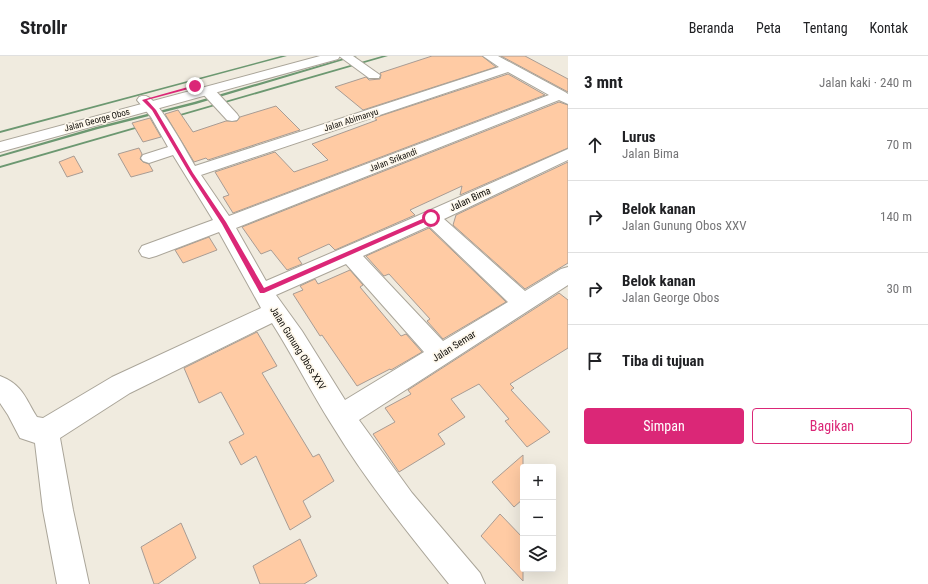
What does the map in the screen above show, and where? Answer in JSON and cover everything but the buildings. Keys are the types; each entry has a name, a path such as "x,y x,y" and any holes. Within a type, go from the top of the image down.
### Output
{"street":[{"name":"Jalan George Obos","path":"0,147 151,108 306,56"},
{"path":"489,56 564,98"},
{"name":"Jalan George Obos","path":"0,138 212,95 344,57"},
{"path":"344,57 374,75"},
{"name":"Jalan Abimanyu","path":"191,173 510,67"},
{"path":"212,95 232,117"},
{"name":"Jalan Srikandi","path":"149,251 564,98"},
{"name":"Jalan Gunung Obos XXV","path":"151,108 224,224 269,301 294,338 341,417 402,503 469,584"},
{"path":"149,158 177,149"},
{"name":"Jalan Bima","path":"44,432 121,385 349,254 431,218 568,154"},
{"path":"431,218 523,303"},
{"path":"349,254 441,354"},
{"name":"Jalan Semar","path":"341,417 568,275"},
{"path":"0,388 13,398 22,418 30,429 44,432 48,442 58,510 73,584"}],"waterway":[{"path":"0,132 285,56"},
{"path":"0,156 97,128 195,103 355,56"},
{"path":"0,167 386,56"}],"route":[{"path":"195,86 144,100 154,110 191,173 224,223 262,292 431,218"}]}
